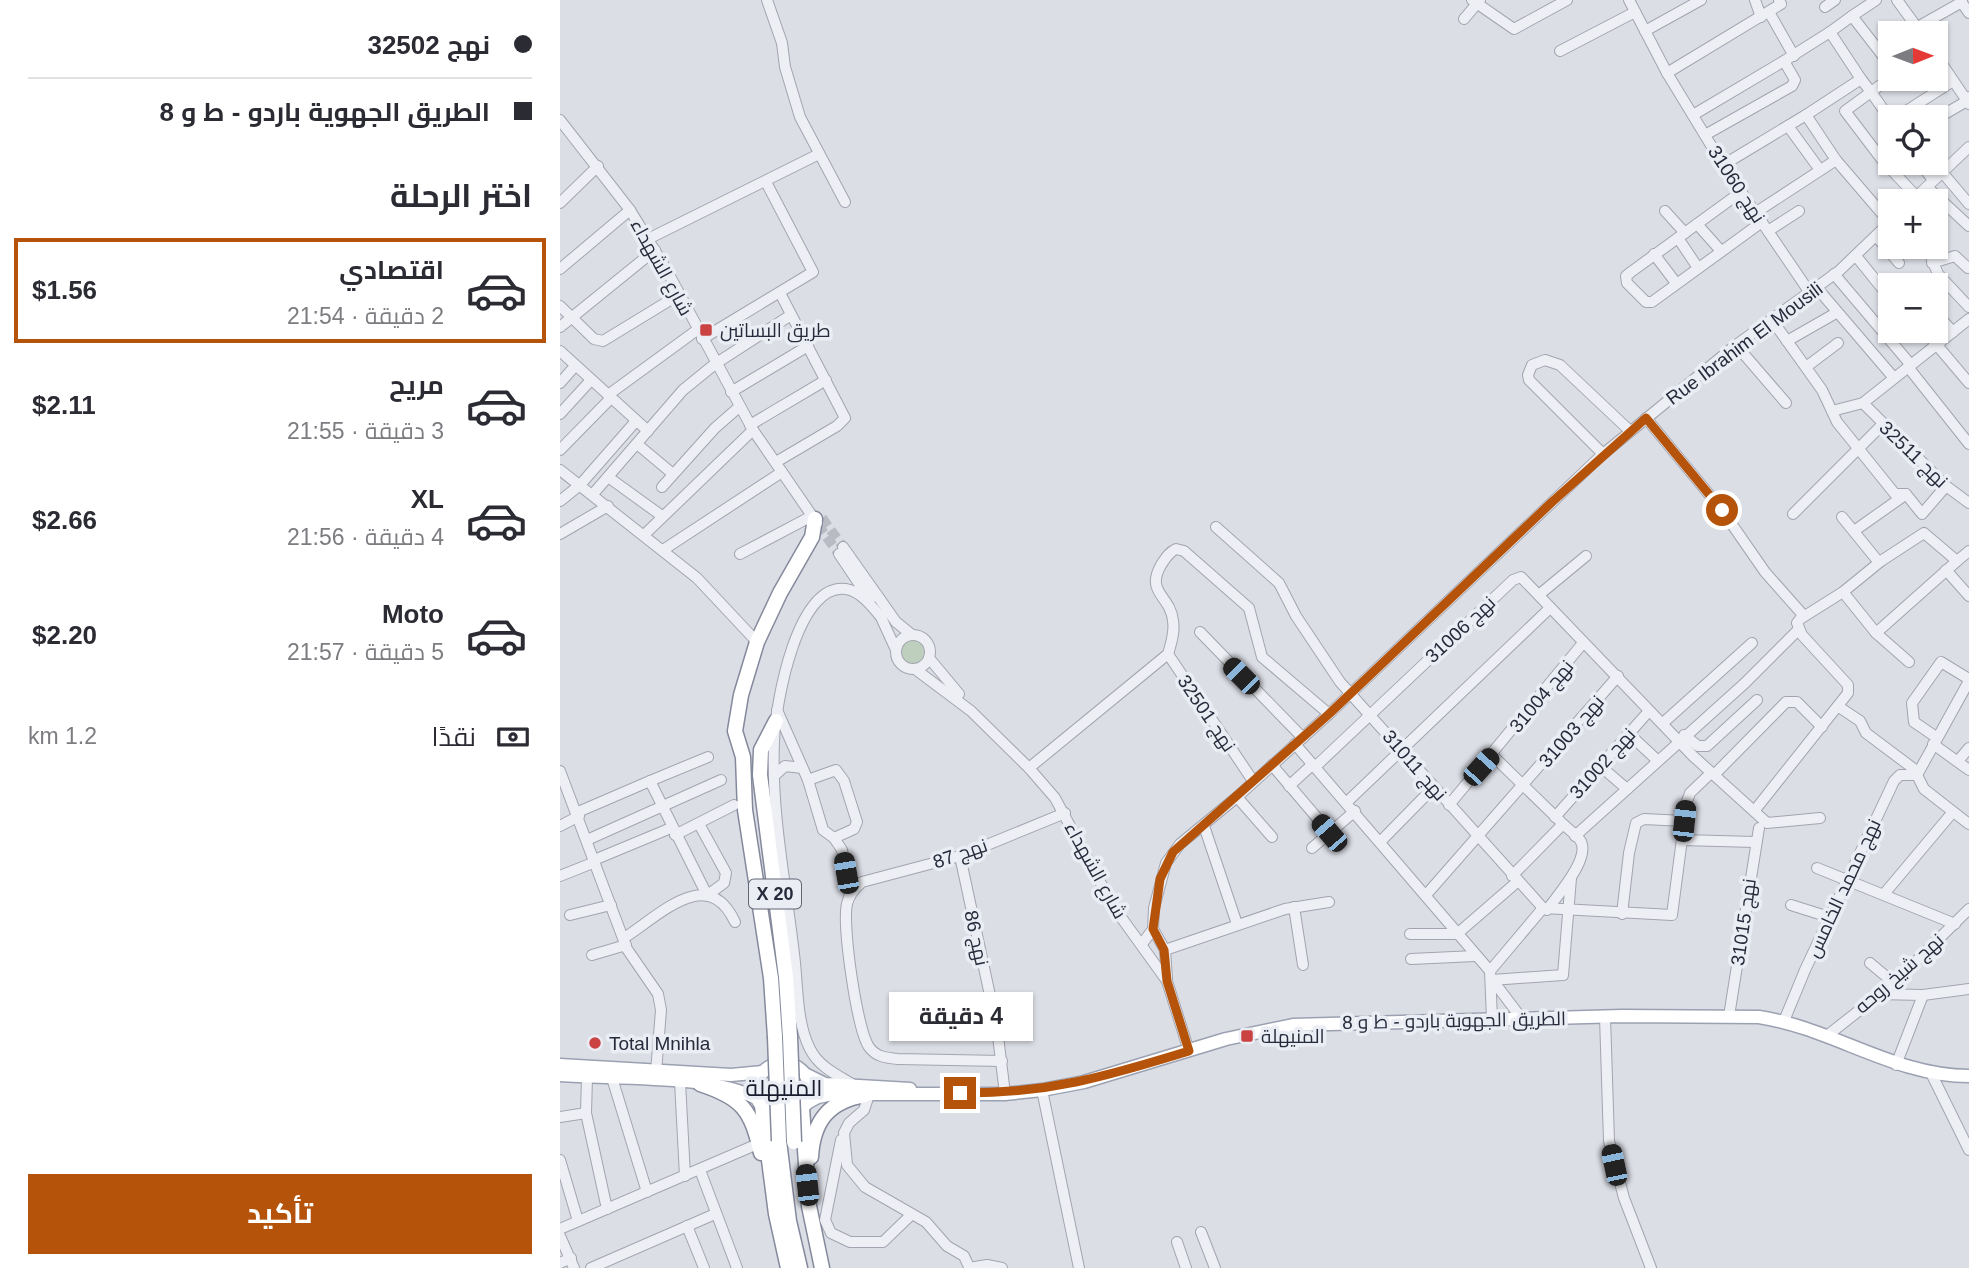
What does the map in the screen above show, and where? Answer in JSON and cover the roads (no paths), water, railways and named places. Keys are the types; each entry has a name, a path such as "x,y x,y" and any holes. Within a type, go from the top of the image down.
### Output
{"highway":[{"path":"757,642 780,593 812,537 817,520"},
{"name":"X 20","path":"757,642 737,715 736,737 743,757 745,810 771,978 786,1142 789,1267"},
{"name":"X 20","path":"776,715 761,750 764,818 786,977 790,1037 786,1142 812,1268"},
{"path":"700,1084 724,1092 748,1111 755,1125 776,1214"},
{"path":"812,1222 811,1155 816,1128 834,1105 863,1092"},
{"name":"X 20","path":"760,1103 776,1214 789,1267"},
{"path":"804,1106 804,1164 822,1268"}],"main road":[{"name":"الطريق الجهوية باردو - ط و 8","path":"804,1106 826,1095 863,1092 1005,1094 1042,1090 1091,1081 1282,1026 1492,1019 1730,1016 1784,1021 1828,1035 1896,1065 1931,1073 1969,1076"},
{"path":"560,1065 731,1076 763,1072 783,1063 792,1064 804,1073 810,1088 804,1106 782,1116 732,1088 560,1074"},
{"path":"760,1103 757,1085 763,1072"},
{"name":"الطريق الجهوية باردو - ط و 8","path":"804,1073 825,1084 863,1092"}],"street":[{"path":"766,0 782,43 792,93 819,154 845,202"},
{"path":"1464,19 1476,1 1514,29 1567,0"},
{"path":"1629,0 1645,32 1701,0"},
{"path":"1755,0 1794,55"},
{"path":"1825,7 1835,0"},
{"path":"1693,115 1794,55 1876,0"},
{"path":"1897,0 1912,21"},
{"path":"1667,73 1783,1"},
{"path":"1932,21 1961,1 1969,13"},
{"path":"1559,51 1635,12"},
{"path":"1852,16 1878,41"},
{"name":"نهج 31060","path":"1645,32 1723,165 1765,227 1813,291 1894,378"},
{"path":"1830,32 1880,105"},
{"path":"1705,135 1792,86 1795,80 1781,63"},
{"path":"1948,73 1968,101 1948,112"},
{"path":"1723,165 1788,125 1808,119 1861,79"},
{"path":"1916,105 1953,81"},
{"path":"1878,87 1845,109 1845,114 1906,189"},
{"path":"1808,119 1836,160 1878,209"},
{"path":"1788,125 1820,170"},
{"name":"شارع الشهداء","path":"562,128 598,166 630,210 680,294 699,335 739,407 817,520"},
{"path":"648,239 819,154"},
{"path":"1948,168 1967,154"},
{"path":"1755,213 1836,160"},
{"path":"560,203 598,166"},
{"path":"1926,175 1930,184 1969,226"},
{"path":"1925,189 1939,175"},
{"path":"1945,175 1969,204"},
{"path":"560,450 610,397 699,335 780,293 813,272 766,182"},
{"path":"1741,192 1626,276 1628,283 1649,303 1721,251 1799,211"},
{"path":"560,269 630,210"},
{"path":"1665,211 1698,268"},
{"path":"1697,224 1721,251"},
{"path":"1876,236 1899,263"},
{"name":"Rue Ibrahim El Mousili","path":"1153,929 1154,908 1166,863 1180,844 1329,714 1603,454 1630,431 1648,421 1736,345 1813,291 1876,236"},
{"path":"560,327 654,250"},
{"path":"1654,254 1676,283"},
{"path":"1856,256 1878,283"},
{"path":"1933,263 1955,256 1968,268"},
{"path":"1932,259 1938,274 1968,304"},
{"path":"1834,274 1910,366 1969,444"},
{"path":"776,462 843,422 845,418 780,293"},
{"path":"560,306 594,339 603,341 680,294"},
{"path":"1787,341 1836,313"},
{"path":"593,494 683,390 715,364 790,315"},
{"path":"1772,320 1806,367 1837,422 1857,448 1895,494 1906,494"},
{"path":"1832,411 1863,403 1969,320"},
{"path":"1948,326 1953,332"},
{"path":"1806,367 1838,343"},
{"path":"1937,344 1969,383"},
{"path":"1736,345 1786,403"},
{"path":"731,392 808,346"},
{"path":"560,351 648,431"},
{"path":"1603,454 1529,380 1529,370 1538,362 1545,360 1560,365 1630,431"},
{"path":"560,383 575,366"},
{"path":"560,414 591,380"},
{"path":"644,535 752,428 826,380"},
{"name":"نهج 32511","path":"1863,403 1882,425 1946,486 1968,501"},
{"path":"662,487 715,428 739,407"},
{"path":"560,501 580,485 636,421"},
{"path":"1648,421 1722,510 1765,572 1804,616"},
{"path":"1793,514 1882,425"},
{"path":"638,444 673,474"},
{"path":"560,470 703,583 757,642"},
{"path":"663,550 782,472"},
{"path":"608,477 662,516"},
{"path":"1906,494 1922,514 1946,486"},
{"path":"1854,531 1906,494"},
{"path":"560,534 608,506"},
{"path":"1842,516 1881,561"},
{"path":"740,554 817,520"},
{"name":"نهج 31011","path":"1216,527 1279,583 1287,602 1328,665 1478,839 1545,909"},
{"path":"1755,810 1849,693 1848,685 1799,629 1797,623 1924,533 1957,561"},
{"path":"841,550 892,616 912,635 927,642 929,658 971,711 915,669 901,664 882,618 841,550"},
{"path":"1029,768 1168,654 1174,622 1171,610 1155,585 1155,576 1171,551 1184,551 1251,611 1262,657 1329,714"},
{"path":"1876,634 1969,551"},
{"path":"1540,594 1586,556"},
{"path":"1946,570 1969,596"},
{"name":"نهج 31006","path":"1371,715 1513,580 1523,578 1649,711 1681,738 1712,774 1767,823 1820,818"},
{"name":"X 20","path":"863,1092 823,1066 806,1041 781,855 775,775 776,715 792,652 807,615 821,595 835,590 849,590 862,597 882,618"},
{"path":"1843,592 1876,634 1909,662"},
{"path":"1347,802 1550,608"},
{"path":"1575,836 1745,683 1799,629"},
{"path":"1200,632 1299,741 1314,766 1426,895 1522,1019"},
{"path":"896,650 902,640 912,635"},
{"name":"نهج 31004","path":"1449,805 1583,643"},
{"path":"1663,723 1752,643"},
{"name":"نهج 32501","path":"1168,654 1253,781"},
{"path":"915,669 924,665 929,658"},
{"path":"1917,773 1935,740 1962,690 1969,680 1941,662 1912,703 1914,722 1935,740 1958,761 1969,770"},
{"name":"نهج 31003","path":"1426,895 1478,839 1618,676"},
{"path":"1681,738 1698,746 1707,746 1757,700"},
{"path":"1545,909 1672,915 1690,793 1786,702 1797,702 1822,727"},
{"path":"1839,707 1860,722 1866,733 1917,773 1924,789 1969,824"},
{"name":"شارع الشهداء","path":"971,711 1029,768 1065,813 1113,906 1167,981 1189,1051"},
{"name":"نهج 31002","path":"1457,934 1514,879 1599,765 1649,711"},
{"path":"776,715 808,780 823,830 834,838 842,850 852,892 846,920 858,1014 865,1038 873,1051 883,1057 898,1059 1002,1061"},
{"path":"1289,786 1371,715"},
{"path":"1628,733 1658,761"},
{"path":"1958,761 1969,748"},
{"path":"1490,975 1563,975 1572,877 1582,852 1580,840 1492,755"},
{"path":"560,827 578,814 708,757"},
{"path":"775,775 789,764 802,768"},
{"path":"1272,765 1329,833"},
{"path":"1599,765 1627,789"},
{"path":"808,780 836,770 845,781 857,822 854,829 834,838"},
{"path":"560,771 562,783 578,814 625,942 660,1002 656,1072"},
{"name":"نهج محمد الخامس","path":"1784,1021 1829,917 1897,776 1917,773"},
{"path":"587,840 721,780"},
{"path":"650,781 673,831 708,894 723,902 735,922"},
{"path":"1380,842 1433,788"},
{"path":"1237,797 1272,837"},
{"path":"560,876 673,831 699,824 734,804"},
{"path":"1312,848 1354,811"},
{"name":"نهج 87","path":"852,892 867,880 960,856 1065,813"},
{"path":"1884,894 1952,813"},
{"path":"1622,914 1629,853 1636,823 1644,819 1684,821"},
{"path":"592,955 625,942 686,898 708,894 724,883 726,873 699,824"},
{"path":"1203,826 1237,924"},
{"name":"نهج 31015","path":"1730,1016 1759,828"},
{"path":"1682,840 1755,842"},
{"name":"نهج 86","path":"960,856 1002,1061 1005,1094"},
{"path":"1817,868 1848,878 1955,924"},
{"path":"1492,1019 1490,975 1572,877"},
{"path":"1164,950 1294,907 1329,902"},
{"path":"570,915 611,905"},
{"path":"1791,905 1829,917"},
{"path":"1294,907 1303,965"},
{"name":"نهج شيخ روحه","path":"1828,1035 1895,983 1969,909"},
{"path":"1142,944 1153,929 1164,950 1167,981"},
{"path":"1410,934 1457,934"},
{"path":"1412,959 1475,956"},
{"path":"1870,963 1895,983"},
{"path":"1878,994 1922,999 1969,989"},
{"path":"1896,1065 1922,999"},
{"path":"1605,1017 1609,1141 1624,1198 1651,1268"},
{"path":"1931,1073 1969,1150"},
{"path":"587,1077 586,1113 607,1209"},
{"path":"612,1079 647,1192"},
{"path":"680,1082 685,1176"},
{"path":"1042,1090 1079,1268"},
{"path":"863,1092 864,1110 849,1123 837,1148 825,1220 831,1233 850,1242 883,1242 911,1215"},
{"path":"560,1117 586,1113"},
{"path":"844,1133 847,1165 858,1182 926,1222 947,1247 964,1256 969,1268 988,1265 1002,1268"},
{"path":"560,1229 753,1146"},
{"path":"560,1160 578,1221"},
{"path":"700,1170 737,1268"},
{"path":"591,1268 715,1214"},
{"path":"687,1226 704,1268"},
{"path":"1201,1232 1215,1268"},
{"path":"560,1236 573,1263 560,1263"},
{"path":"1177,1241 1186,1268"}],"tunnel":[{"path":"822,518 843,547"},
{"path":"818,525 839,554"}],"place":[{"name":"طريق البساتين","path":"706,330"},
{"name":"المنيهلة","path":"1247,1036"},
{"name":"Total Mnihla","path":"595,1043"}],"district":[{"name":"المنيهلة","path":"784,1088"}]}
